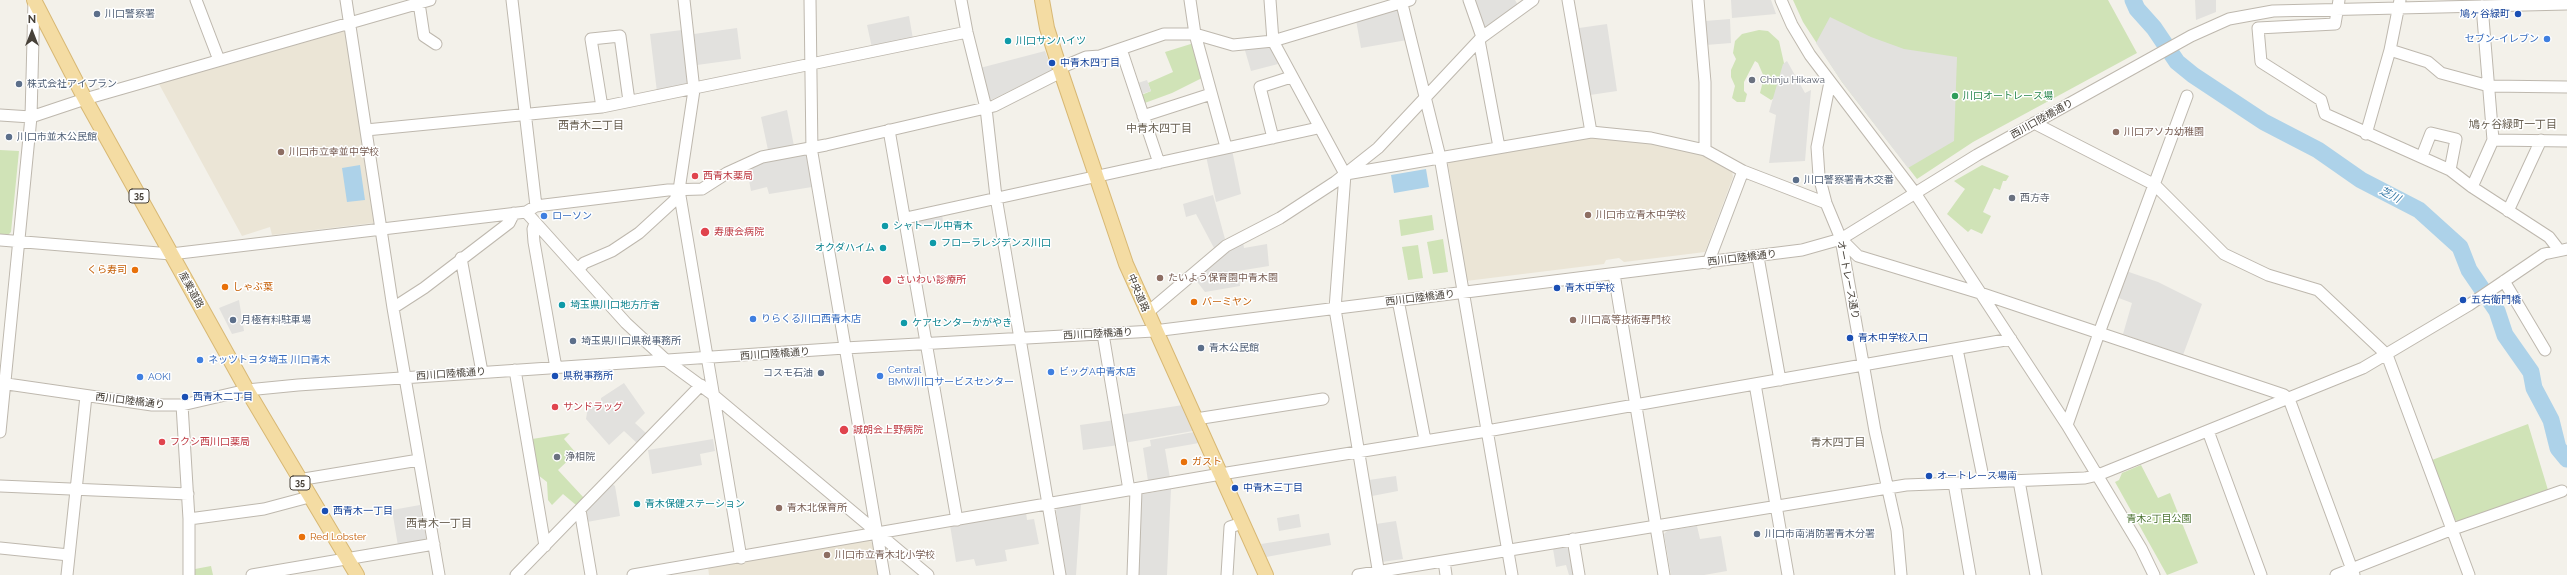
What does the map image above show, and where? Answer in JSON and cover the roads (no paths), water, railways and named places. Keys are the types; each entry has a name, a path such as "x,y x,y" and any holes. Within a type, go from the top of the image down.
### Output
{"main road":[{"name":"産業道路","path":"34,0 85,99 247,390 298,480 357,575"},
{"name":"中央道路","path":"1042,0 1060,70 1126,264 1154,331 1196,419 1266,575"}],"street":[{"path":"0,432 3,383 31,117 34,0"},
{"path":"196,0 219,60"},
{"path":"346,0 393,308 439,575"},
{"path":"0,115 31,117 85,99 430,0"},
{"path":"512,0 536,206"},
{"path":"684,0 694,90 680,190 712,394 741,558"},
{"path":"810,0 812,147 884,575"},
{"path":"962,0 967,32 986,108 996,198 1060,575"},
{"path":"1190,0 1195,34 1226,147"},
{"path":"1270,0 1273,41 1318,128 1345,174 1335,309 1379,573"},
{"path":"1469,0 1481,39 1499,147"},
{"path":"1147,313 1226,246 1280,218 1345,174 1378,148 1481,39 1533,0"},
{"path":"1568,0 1592,132"},
{"path":"1698,0 1705,82 1706,150"},
{"path":"1781,0 1800,39 1830,82 1915,193 2067,426 2141,548 2154,575"},
{"path":"0,240 171,254 381,230 514,212 526,212 536,206 680,190 702,189 727,173 762,158 986,108 1086,57 1100,56 1164,34 1195,34 1233,45 1273,41 1404,1 1440,157 1512,575"},
{"path":"419,3 424,36 436,44"},
{"path":"2338,4 2335,24 2258,28 2261,62 2321,100 2325,114 2366,134 2422,156 2450,170 2472,187 2549,237 2563,249"},
{"name":"西川口陸橋通り","path":"3,383 152,405 182,405 247,390 405,377 667,361 845,348 1154,331 1758,257 1818,248 1840,240 1915,193 2034,123 2215,24 2250,14 2338,4 2482,6 2567,4"},
{"path":"2366,134 2390,50 2399,4"},
{"path":"2472,187 2493,140 2482,6"},
{"path":"366,130 602,107 694,90 967,32"},
{"path":"602,107 591,39 620,36 629,101"},
{"path":"1121,49 1159,163"},
{"path":"2390,50 2428,62 2441,73 2489,86 2567,87"},
{"path":"1273,138 1260,87 1291,77"},
{"name":"オートレース通り","path":"1830,82 1817,147 1819,176 1826,203 1840,240 1897,530 1901,575"},
{"path":"1143,116 1211,94"},
{"path":"2067,426 2099,333 2187,96"},
{"path":"2034,123 2155,185 2224,254 2268,275 2318,290 2387,355 2469,575"},
{"path":"906,218 1090,177 1096,178 1226,147 1318,128"},
{"path":"889,130 928,344 957,520"},
{"path":"1345,174 1592,132 1651,138 1706,150 1743,171 1826,203"},
{"path":"2422,156 2431,133 2456,139 2450,170"},
{"path":"2493,140 2567,141"},
{"path":"2508,211 2541,140"},
{"path":"1708,263 1743,171"},
{"path":"579,268 584,263 612,251 639,233 675,200 680,190"},
{"path":"393,308 424,288 461,258 509,223 514,212"},
{"path":"526,212 579,268 626,323 667,361 712,394 928,575"},
{"path":"535,223 532,229 556,368"},
{"path":"1840,240 1858,256 1980,293 2284,394 2289,399 2353,572"},
{"path":"1358,575 1379,573 1573,539 1888,487 2084,478 2098,475 2363,368 2469,305 2544,254 2563,249"},
{"path":"1758,257 1780,380"},
{"path":"461,258 482,372"},
{"path":"1614,274 1637,405 1664,575"},
{"path":"2502,283 2545,350"},
{"path":"1398,300 1425,440"},
{"path":"1103,334 1133,490 1133,575"},
{"path":"633,575 741,558 1221,474 1487,431 1864,366 2010,339"},
{"path":"1958,349 1984,482"},
{"path":"515,370 545,546"},
{"path":"1755,384 1788,575"},
{"path":"516,575 701,385"},
{"path":"67,575 86,396"},
{"path":"1196,419 1322,399"},
{"path":"182,405 188,494 189,575"},
{"path":"2208,431 2261,575"},
{"path":"298,480 419,460"},
{"path":"2019,481 2036,575"},
{"path":"1954,483 1970,575"},
{"path":"0,486 188,494"},
{"path":"2336,575 2353,572 2453,529 2562,491"},
{"path":"189,519 264,509 309,497"},
{"path":"580,510 591,575"},
{"path":"1227,575 1230,527 1242,523"},
{"path":"1573,539 1579,575"},
{"path":"252,575 434,544"},
{"path":"0,548 69,555"},
{"path":"1444,561 1446,575"}],"water":[{"path":"360,165 365,200 347,202 342,168"},
{"path":"1426,169 1429,187 1394,193 1391,175"}],"waterway":[{"name":"芝川","path":"2133,0 2137,9 2154,28 2177,62 2193,75 2264,122 2318,150 2361,180 2419,210 2460,247 2469,270 2497,311 2505,335 2531,372 2534,388 2551,420 2558,448 2567,459"}],"place":[{"name":"川口警察署","path":"97,14"},
{"name":"鳩ヶ谷緑町","path":"2518,14"},
{"name":"セブン-イレブン","path":"2547,39"},
{"name":"川口サンハイツ","path":"1008,41"},
{"name":"中青木四丁目","path":"1052,63"},
{"name":"Chinju Hikawa","path":"1752,80"},
{"name":"株式会社アイプラン","path":"19,84"},
{"name":"川口オートレース場","path":"1955,96"},
{"name":"川口アソカ幼稚園","path":"2116,132"},
{"name":"川口市並木公民館","path":"9,137"},
{"name":"川口市立幸並中学校","path":"281,152"},
{"name":"西青木薬局","path":"695,176"},
{"name":"川口警察署青木交番","path":"1796,180"},
{"name":"西方寺","path":"2012,198"},
{"name":"川口市立青木中学校","path":"1588,215"},
{"name":"ローソン","path":"544,216"},
{"name":"シャトール中青木","path":"885,226"},
{"name":"寿康会病院","path":"705,232"},
{"name":"フローラレジデンス川口","path":"933,243"},
{"name":"オクダハイム","path":"883,248"},
{"name":"くら寿司","path":"135,270"},
{"name":"たいよう保育園中青木園","path":"1160,278"},
{"name":"さいわい診療所","path":"887,280"},
{"name":"しゃぶ葉","path":"225,287"},
{"name":"青木中学校","path":"1557,288"},
{"name":"五右衛門橋","path":"2463,300"},
{"name":"バーミヤン","path":"1194,302"},
{"name":"埼玉県川口地方庁舎","path":"562,305"},
{"name":"りらくる川口西青木店","path":"753,319"},
{"name":"月極有料駐車場","path":"233,320"},
{"name":"川口高等技術専門校","path":"1573,320"},
{"name":"ケアセンターかがやき","path":"904,323"},
{"name":"青木中学校入口","path":"1850,338"},
{"name":"埼玉県川口県税事務所","path":"573,341"},
{"name":"青木公民館","path":"1201,348"},
{"name":"ネッツトヨタ埼玉 川口青木","path":"200,360"},
{"name":"ビッグA中青木店","path":"1051,372"},
{"name":"コスモ石油","path":"821,373"},
{"name":"県税事務所","path":"555,376"},
{"name":"Central BMW川口サービスセンター","path":"880,376"},
{"name":"AOKI","path":"140,377"},
{"name":"西青木二丁目","path":"185,397"},
{"name":"サンドラッグ","path":"555,407"},
{"name":"誠朗会上野病院","path":"844,430"},
{"name":"フクシ西川口薬局","path":"162,442"},
{"name":"浄相院","path":"557,457"},
{"name":"ガスト","path":"1184,462"},
{"name":"オートレース場南","path":"1929,476"},
{"name":"中青木三丁目","path":"1235,488"},
{"name":"青木保健ステーション","path":"637,504"},
{"name":"青木北保育所","path":"779,508"},
{"name":"西青木一丁目","path":"325,511"},
{"name":"川口市南消防署青木分署","path":"1757,534"},
{"name":"Red Lobster","path":"302,537"},
{"name":"川口市立青木北小学校","path":"827,555"}],"district":[{"name":"鳩ヶ谷緑町一丁目","path":"2513,125"},
{"name":"西青木二丁目","path":"591,126"},
{"name":"中青木四丁目","path":"1159,129"},
{"name":"青木四丁目","path":"1838,443"},
{"name":"西青木一丁目","path":"439,524"}],"park label":[{"name":"青木2丁目公園","path":"2159,519"}]}
